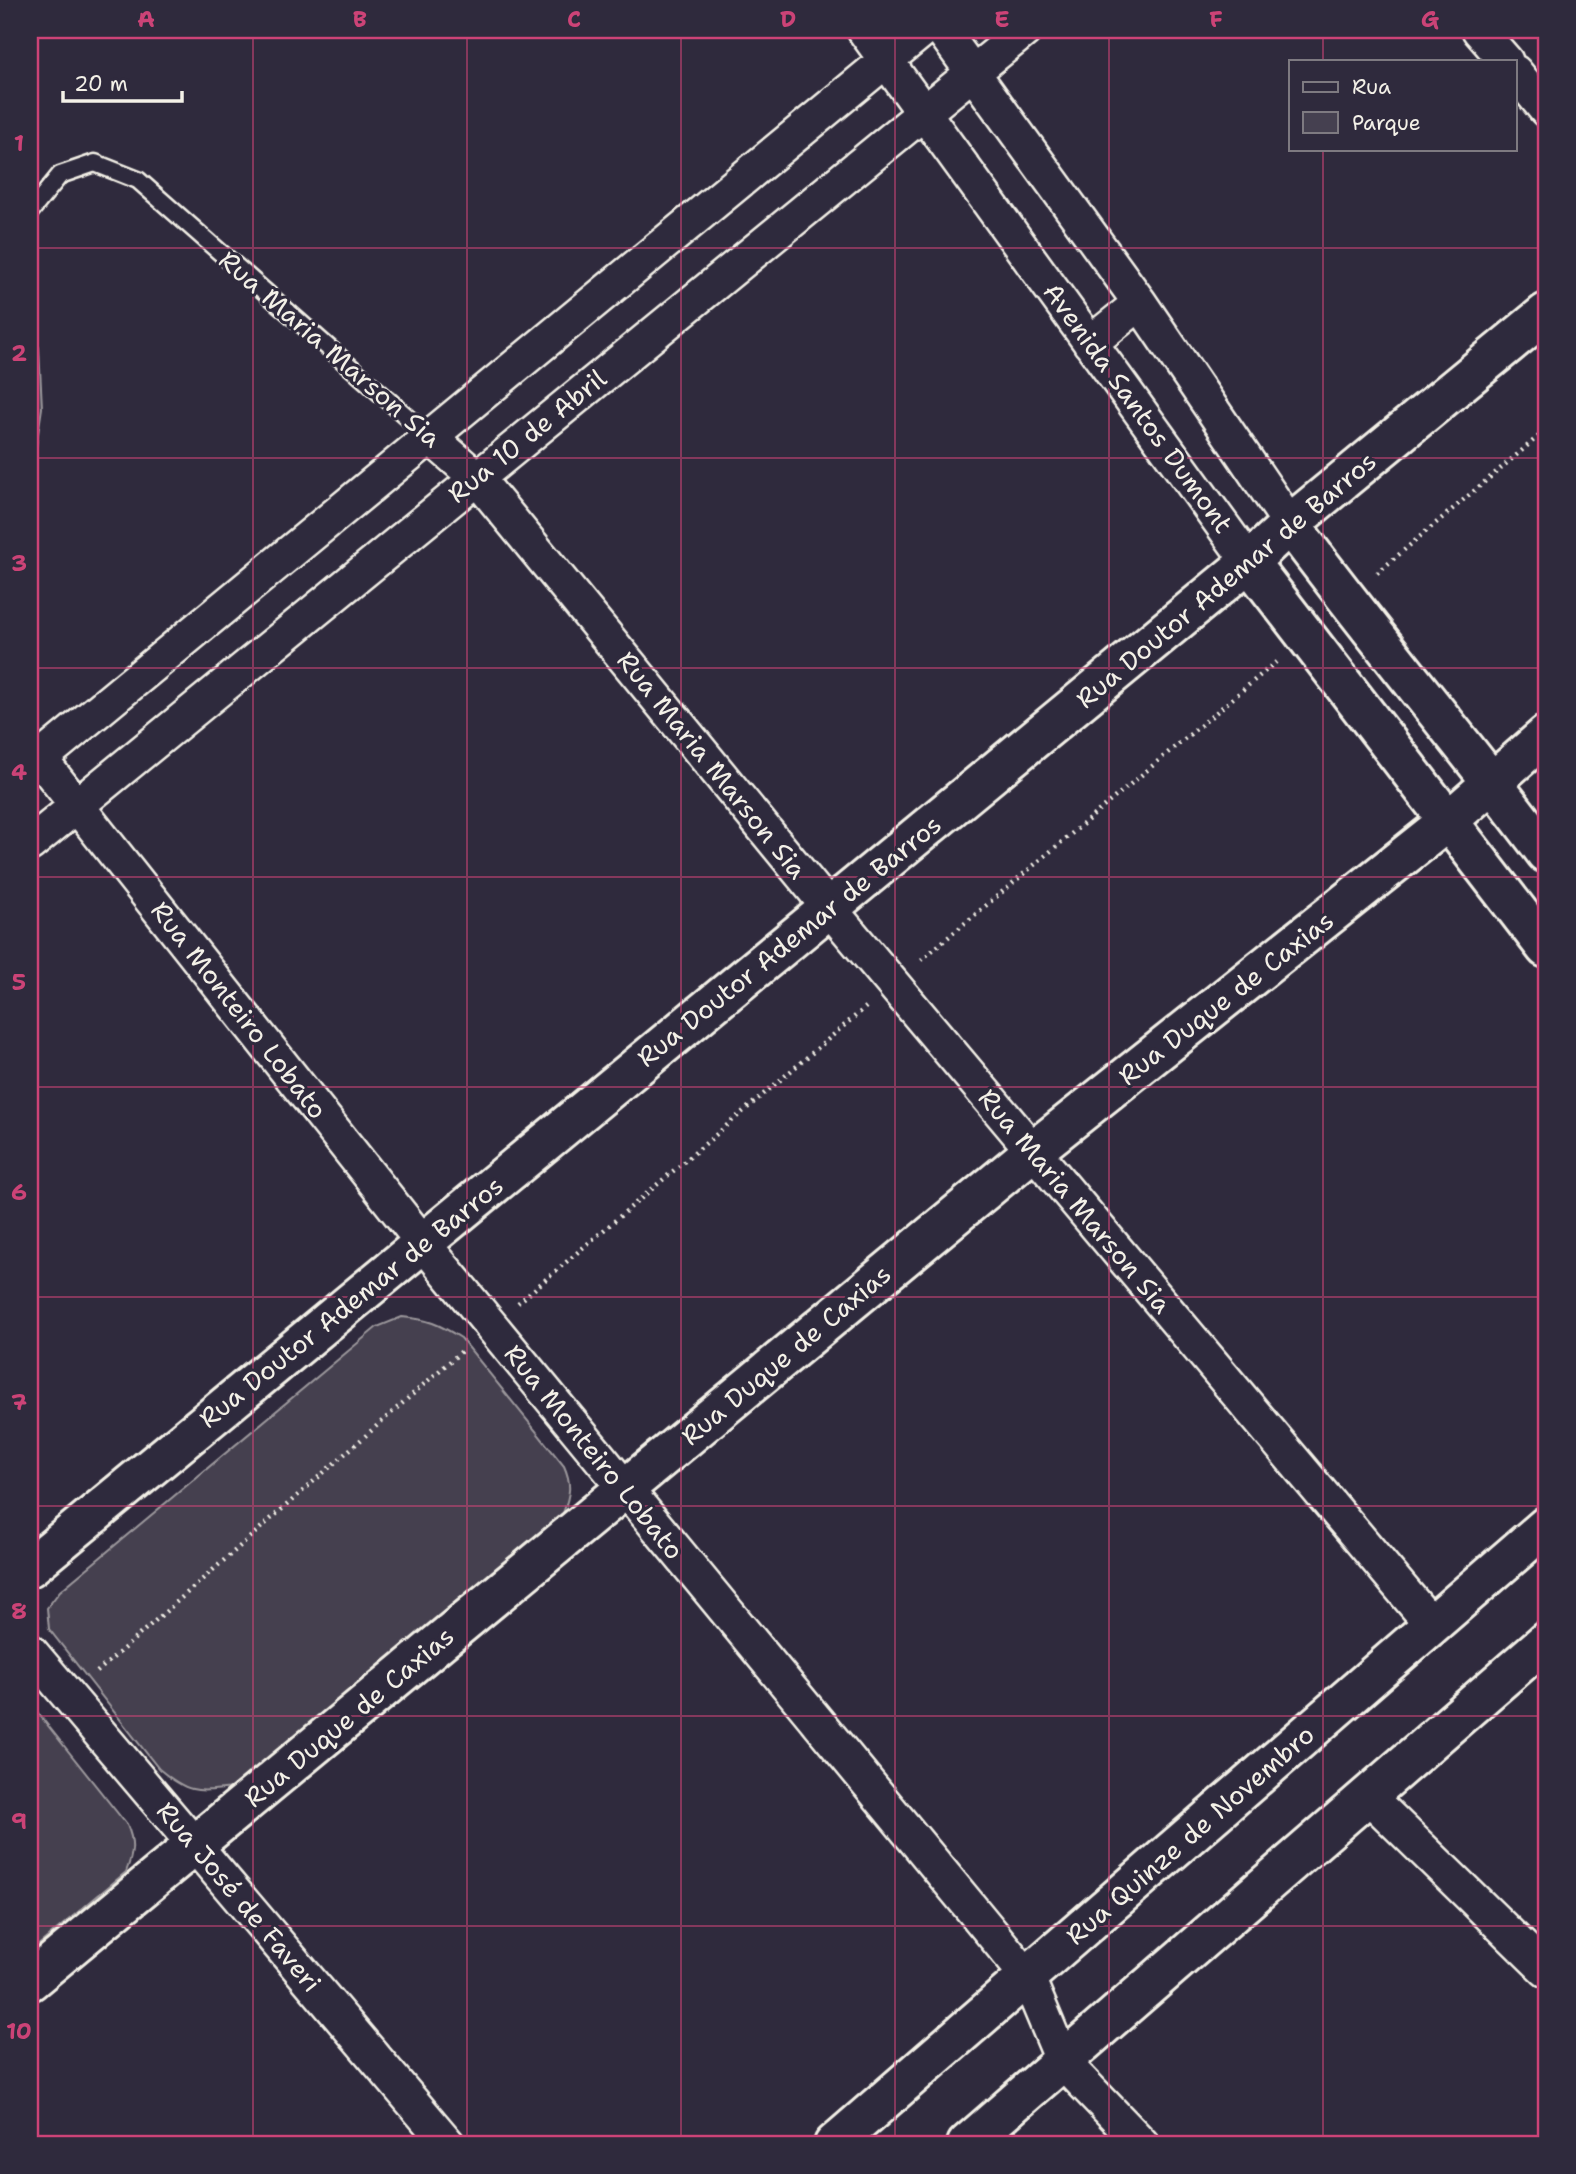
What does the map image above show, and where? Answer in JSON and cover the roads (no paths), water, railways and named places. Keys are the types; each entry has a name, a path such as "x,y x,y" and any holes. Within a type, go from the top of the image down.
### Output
{"street":[{"name":"Avenida Santos Dumont","path":"864,30 1249,562 1546,948"},
{"path":"35,763 923,30"},
{"path":"942,30 1140,303 1290,524 1346,600 1492,781 1546,853"},
{"name":"Rua 10 de Abril","path":"30,844 1025,30"},
{"path":"1479,30 1505,60"},
{"path":"1516,73 1546,110"},
{"path":"1090,343 1140,303"},
{"name":"Rua Doutor Ademar de Barros","path":"30,1567 1249,562 1290,524 1546,313"},
{"name":"Rua Maria Marson Sia","path":"430,437 477,477 892,984 1432,1625"},
{"name":"Rua Duque de Caxias","path":"30,1981 1033,1151 1448,821 1546,735"},
{"name":"Rua Monteiro Lobato","path":"35,763 76,805 423,1243 1027,1976 1063,2062 1142,2144"},
{"name":"Rua Quinze de Novembro","path":"834,2144 1546,1526"},
{"path":"967,2144 1546,1641"},
{"name":"Rua José de Faveri","path":"30,1651 448,2144"},
{"path":"1368,1796 1546,1970"}],"lane":[{"name":"Rua Maria Marson Sia","path":"30,212 60,175 95,163 138,180 430,437"}]}
